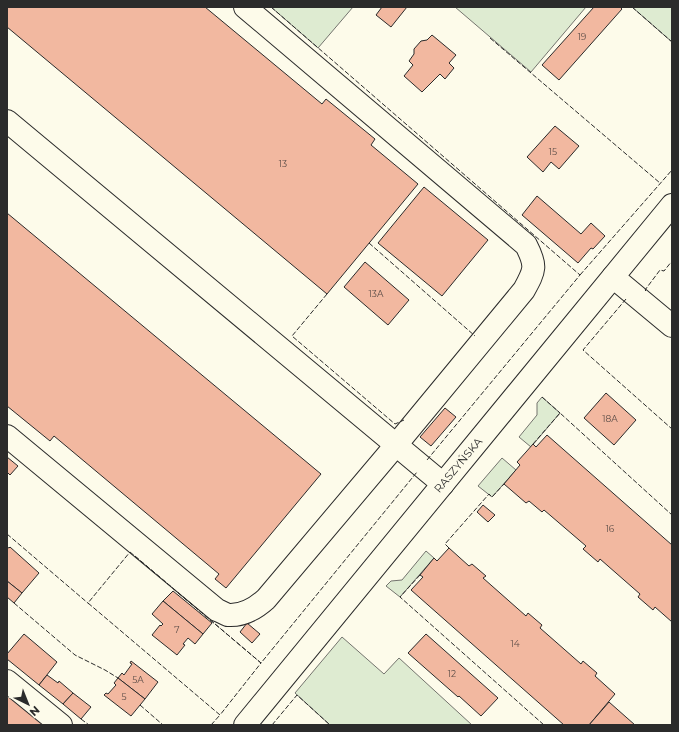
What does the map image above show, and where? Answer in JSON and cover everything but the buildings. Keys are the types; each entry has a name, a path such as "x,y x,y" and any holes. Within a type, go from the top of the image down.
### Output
{"street":[{"path":"7,436 217,610 228,615 240,614 258,606 266,599 524,290 531,278 534,266 532,256 526,245 245,7"},
{"path":"7,121 443,484"},
{"name":"RASZYŃSKA","path":"245,725 672,205"},
{"path":"613,277 672,326"},
{"path":"7,681 61,725"}],"green space":[{"path":"271,7 353,7 318,48"},
{"path":"455,7 586,7 531,72"},
{"path":"632,7 672,7 672,42"},
{"path":"542,397 560,413 531,447 519,437 537,415 537,403"},
{"path":"502,458 516,470 492,497 478,486"},
{"path":"426,551 434,558 400,597 386,586 391,581 402,580"},
{"path":"342,637 384,674 399,658 472,725 330,725 295,693"}],"fence":[{"path":"271,7 580,275 427,460"},
{"path":"632,7 672,42"},
{"path":"490,38 660,183"},
{"path":"580,275 672,170"},
{"path":"369,243 475,336"},
{"path":"646,291 645,290 660,270 664,271 672,261"},
{"path":"327,294 292,336 395,424 404,420"},
{"path":"626,299 583,350 672,429"},
{"path":"542,397 560,413"},
{"path":"533,444 560,413 672,515"},
{"path":"135,556 261,663 417,472"},
{"path":"449,548 445,544 489,494 492,497 504,484"},
{"path":"7,534 89,604"},
{"path":"130,552 261,663 220,715 88,603 130,552"},
{"path":"420,575 400,597 544,725"},
{"path":"14,603 75,655 118,678"},
{"path":"272,725 297,695 330,725"},
{"path":"140,705 163,725"},
{"path":"211,725 220,715"},
{"path":"81,719 89,725"}]}
